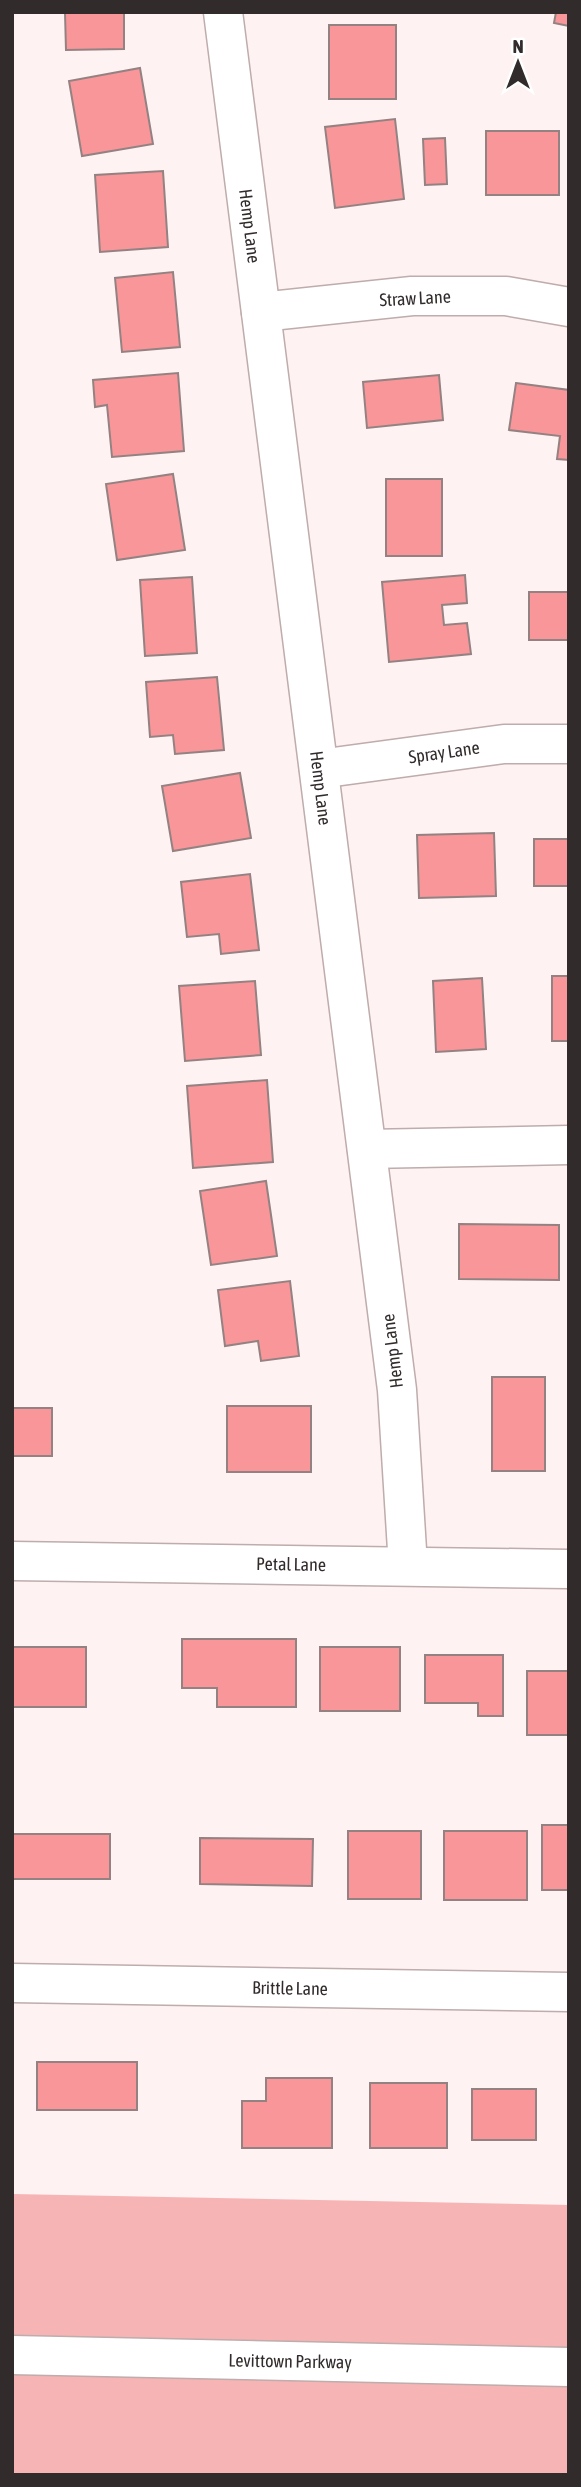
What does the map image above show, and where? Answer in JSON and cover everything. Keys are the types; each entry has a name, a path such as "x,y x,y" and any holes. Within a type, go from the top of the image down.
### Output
{"street":[{"name":"Hemp Lane","path":"223,12 397,1390 408,1566"},
{"name":"Straw Lane","path":"261,312 412,296 506,296 569,307"},
{"name":"Spray Lane","path":"319,769 504,744 569,744"},
{"path":"367,1149 569,1145"},
{"name":"Petal Lane","path":"12,1561 569,1569"},
{"name":"Brittle Lane","path":"12,1983 569,1992"},
{"name":"Levittown Parkway","path":"12,2354 569,2367"}],"shaded area":[{"path":"12,2194 569,2205 569,2475 12,2475"}],"building":[{"path":"55,12 124,12 124,49 66,50 65,13"},
{"path":"556,12 569,12 569,26 554,23"},
{"path":"329,25 396,25 396,99 329,99"},
{"path":"140,68 153,144 82,156 69,81"},
{"path":"395,119 404,199 335,208 325,127"},
{"path":"486,131 559,131 559,195 486,195"},
{"path":"445,138 447,184 425,185 423,139"},
{"path":"163,171 168,247 100,252 95,175"},
{"path":"173,272 180,347 122,352 115,278"},
{"path":"178,373 184,451 112,457 107,405 95,407 93,380"},
{"path":"439,375 443,420 367,428 363,382"},
{"path":"516,383 569,390 569,460 557,459 560,436 509,430"},
{"path":"173,474 185,550 117,560 106,484"},
{"path":"386,479 442,479 442,556 386,556"},
{"path":"465,575 467,603 442,605 444,625 467,623 471,654 389,662 382,582"},
{"path":"192,577 197,653 145,656 140,580"},
{"path":"529,592 569,592 569,640 529,640"},
{"path":"217,677 224,750 175,754 173,735 150,737 146,682"},
{"path":"240,773 251,838 173,851 162,786"},
{"path":"494,833 496,896 419,898 417,835"},
{"path":"534,839 569,839 569,886 534,886"},
{"path":"250,874 259,950 221,954 219,934 187,937 181,882"},
{"path":"552,976 569,976 569,1041 552,1041"},
{"path":"482,978 486,1049 436,1052 433,981"},
{"path":"255,981 261,1055 185,1061 179,986"},
{"path":"267,1080 273,1162 193,1168 187,1086"},
{"path":"266,1181 277,1256 211,1265 200,1191"},
{"path":"459,1224 559,1225 559,1280 459,1279"},
{"path":"290,1281 299,1356 261,1361 258,1341 225,1346 218,1290"},
{"path":"492,1377 545,1377 545,1471 492,1471"},
{"path":"227,1406 311,1406 311,1472 227,1472"},
{"path":"12,1408 52,1408 52,1456 12,1456"},
{"path":"182,1639 296,1639 296,1707 217,1707 217,1688 182,1688"},
{"path":"12,1647 86,1647 86,1707 12,1707"},
{"path":"320,1647 400,1647 400,1711 320,1711"},
{"path":"425,1655 503,1655 503,1716 478,1716 478,1703 425,1703"},
{"path":"527,1671 569,1671 569,1735 527,1735"},
{"path":"542,1825 569,1825 569,1890 542,1890"},
{"path":"348,1831 421,1831 421,1899 348,1899"},
{"path":"444,1831 527,1831 527,1900 444,1900"},
{"path":"12,1834 110,1834 110,1879 12,1879"},
{"path":"200,1838 313,1839 312,1886 200,1884"},
{"path":"37,2062 137,2062 137,2110 37,2110"},
{"path":"266,2078 332,2078 332,2148 242,2148 242,2101 266,2101"},
{"path":"370,2083 447,2083 447,2148 370,2148"},
{"path":"472,2089 536,2089 536,2140 472,2140"}]}
